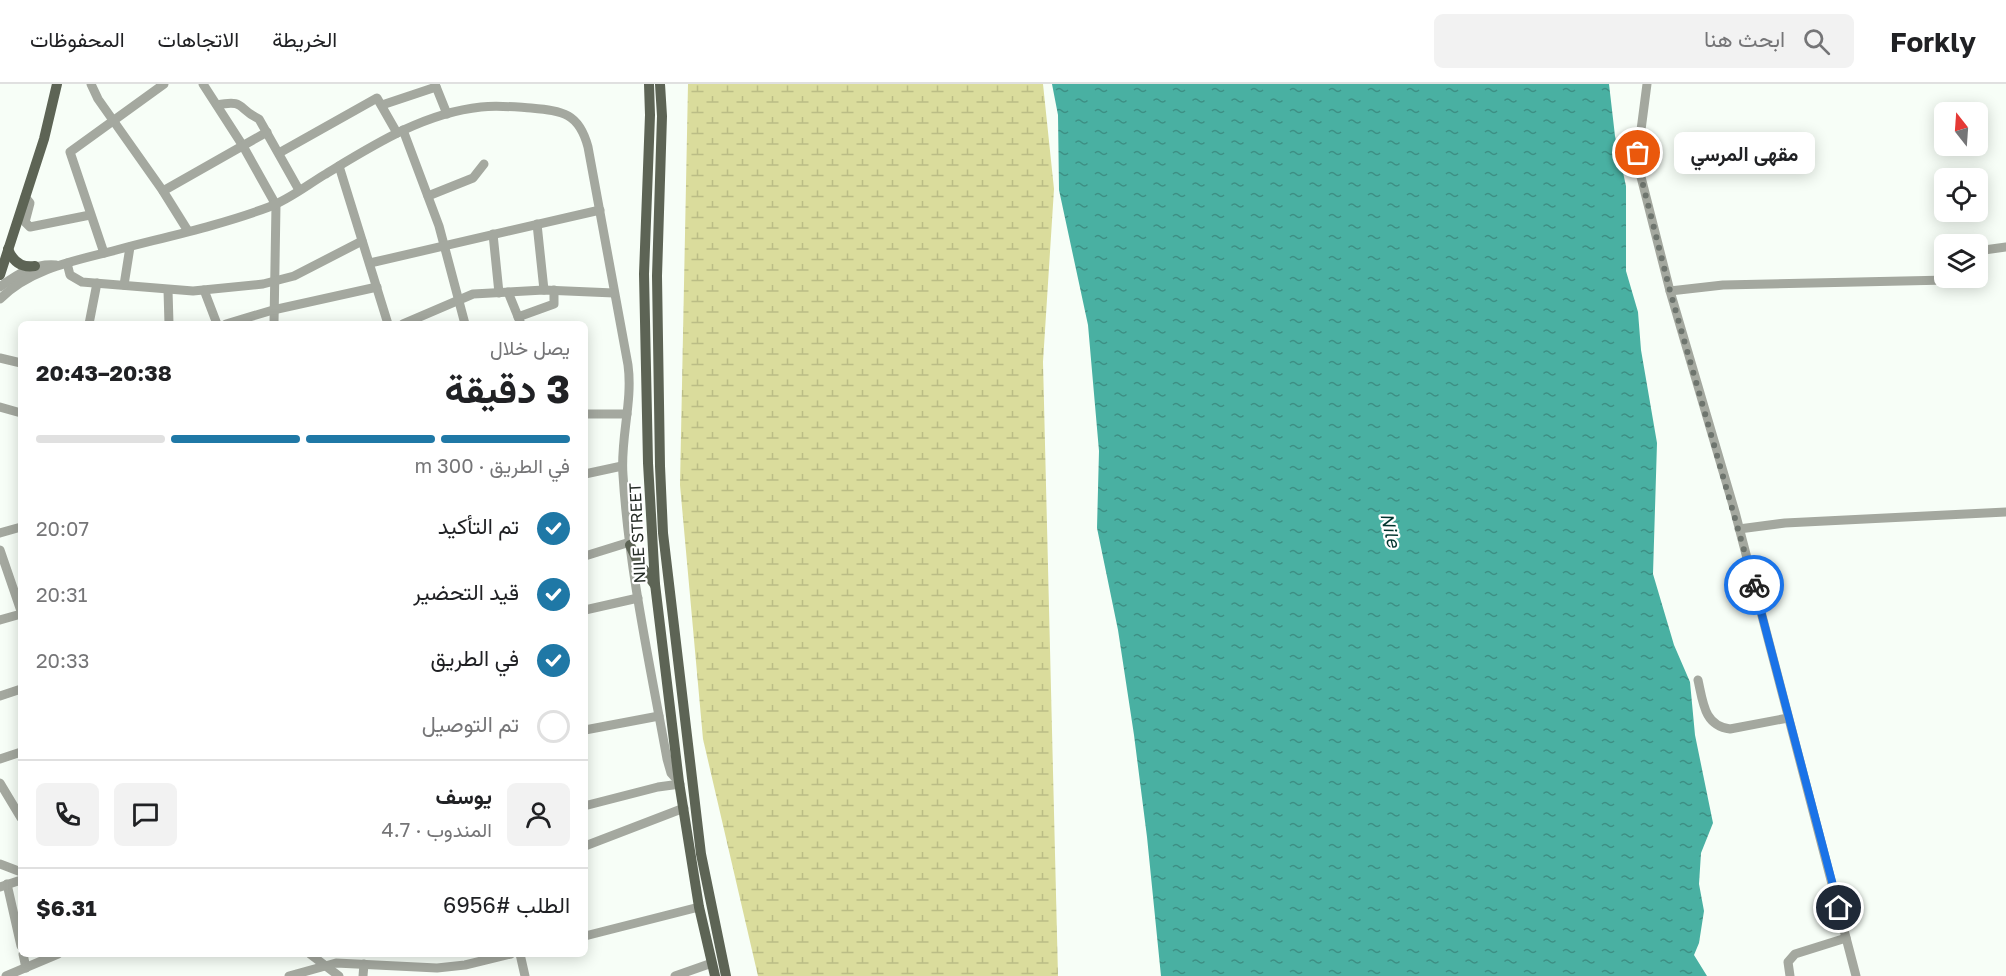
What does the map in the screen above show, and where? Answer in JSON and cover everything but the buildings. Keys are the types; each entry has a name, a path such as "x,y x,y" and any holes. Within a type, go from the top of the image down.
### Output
{"main road":[{"path":"0,274 4,251 19,217 44,139 57,84"},
{"name":"NILE STREET","path":"649,84 650,115 644,274 647,442 655,585 680,783 699,907 715,976"},
{"name":"NILE STREET","path":"660,84 662,116 657,276 663,533 700,854 726,976"},
{"path":"4,251 20,264 35,266"},
{"path":"630,543 637,560 671,604"}],"street":[{"path":"91,84 98,99 163,191 188,231"},
{"path":"104,254 69,154 70,151 164,84"},
{"path":"203,84 243,146 276,205 274,321"},
{"path":"1647,84 1638,161 1670,291 1739,529 1856,976"},
{"path":"382,105 436,86 447,114"},
{"path":"279,153 377,98 400,132 428,196 445,246 464,321"},
{"path":"217,105 236,102 243,106 249,114 259,119 299,190"},
{"path":"0,299 20,282 56,265 130,247 276,205 400,132 447,114 492,106 555,110 568,114 585,135 630,381 622,466 630,543 669,768 673,777 680,783"},
{"path":"163,191 267,132"},
{"path":"428,196 473,178 484,164"},
{"path":"339,166 387,321"},
{"path":"25,196 30,203 25,222 30,228 90,215"},
{"path":"370,263 600,210"},
{"path":"493,234 503,292 520,321 554,304 556,300 549,290 537,224"},
{"path":"67,263 69,272 82,282 168,290 204,290 274,282 294,276 362,241"},
{"path":"124,285 130,247"},
{"path":"1988,249 2006,247"},
{"path":"0,287 35,266 56,265"},
{"path":"1670,291 1723,285 1934,280"},
{"path":"90,321 98,284"},
{"path":"237,321 273,310 377,287"},
{"path":"168,290 169,321"},
{"path":"204,290 216,321"},
{"path":"410,321 473,294 549,290 614,293"},
{"path":"0,358 18,362"},
{"path":"0,407 18,412"},
{"path":"588,414 627,414"},
{"path":"588,473 622,466"},
{"path":"1739,529 1785,523 2006,512"},
{"path":"0,533 18,528"},
{"path":"588,555 630,543"},
{"path":"0,550 18,603"},
{"path":"588,609 638,598"},
{"path":"0,621 18,613"},
{"path":"1698,680 1708,716 1713,723 1722,728 1730,729 1788,718"},
{"path":"0,696 18,691"},
{"path":"588,729 659,716"},
{"path":"0,759 18,753"},
{"path":"0,783 18,813"},
{"path":"588,805 680,783"},
{"path":"588,845 684,808"},
{"path":"0,864 18,871"},
{"path":"4,886 18,935"},
{"path":"588,935 699,907"},
{"path":"1790,976 1788,962 1795,954 1846,938"},
{"path":"24,957 26,968"},
{"path":"6,976 51,957"},
{"path":"314,957 339,976"},
{"path":"388,957 391,966"},
{"path":"462,957 465,965"},
{"path":"289,976 325,964 346,962 439,972 499,957"},
{"path":"521,957 525,976"},
{"path":"675,976 712,963"},
{"path":"363,976 364,964"}],"green space":[{"path":"688,84 1043,84 1054,189 1043,362 1058,976 758,976 703,739 680,485"}],"water":[{"name":"Nile","path":"1052,84 1609,84 1615,136 1626,186 1626,271 1638,312 1641,350 1657,443 1653,574 1674,645 1690,682 1695,735 1713,823 1701,853 1699,884 1704,911 1699,943 1694,955 1707,976 1161,976 1134,735 1118,630 1097,528 1099,451 1088,325 1059,190 1058,115"}],"way so far":[{"path":"1638,153 1640,173 1670,291 1754,585"}],"place":[{"name":"مقهى المرسي","path":"1638,153"}],"route":[{"path":"1754,585 1839,908"}]}
